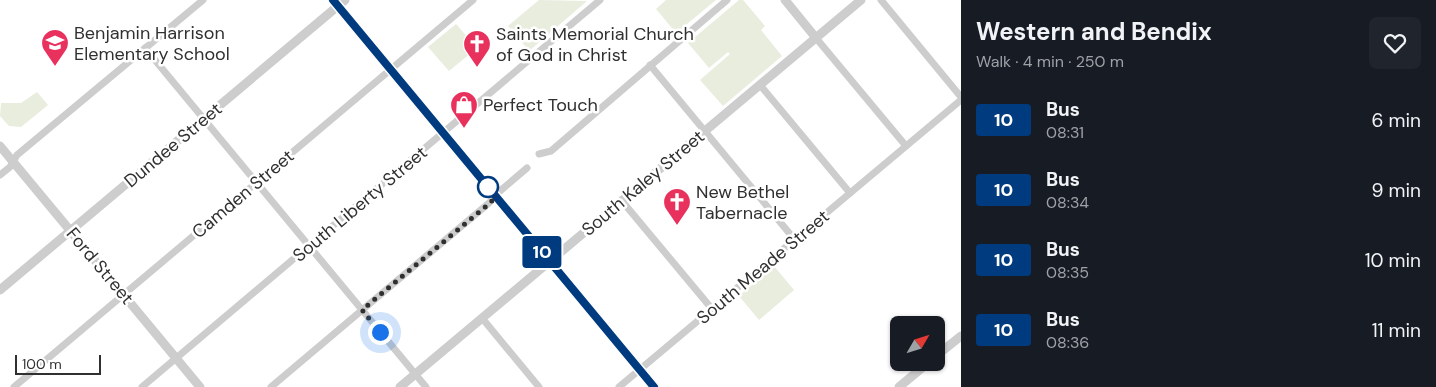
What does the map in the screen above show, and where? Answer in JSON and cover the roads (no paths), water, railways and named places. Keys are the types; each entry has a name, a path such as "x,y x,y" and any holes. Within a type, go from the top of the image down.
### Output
{"main road":[{"path":"339,2 391,70 654,387"}],"street":[{"path":"0,175 10,167 17,155 203,0"},
{"name":"Camden Street","path":"14,387 472,0"},
{"path":"539,154 551,151 727,0"},
{"path":"785,0 906,146"},
{"name":"South Kaley Street","path":"400,387 861,0"},
{"path":"881,0 961,99"},
{"name":"South Liberty Street","path":"142,387 598,1"},
{"name":"Dundee Street","path":"0,290 204,119 339,2"},
{"path":"145,48 426,387"},
{"path":"650,65 794,240"},
{"path":"760,85 850,193"},
{"name":"South Meade Street","path":"619,387 961,99"},
{"name":"Ford Street","path":"0,146 200,387"},
{"path":"271,387 490,203 527,168"},
{"path":"622,201 712,309"},
{"path":"482,318 539,387"},
{"path":"945,349 961,336"},
{"path":"899,387 918,371"}],"place":[{"name":"Benjamin Harrison Elementary School","path":"55,67"},
{"name":"Saints Memorial Church of God in Christ","path":"477,68"},
{"name":"Perfect Touch","path":"464,129"},
{"name":"New Bethel Tabernacle","path":"677,226"}]}
